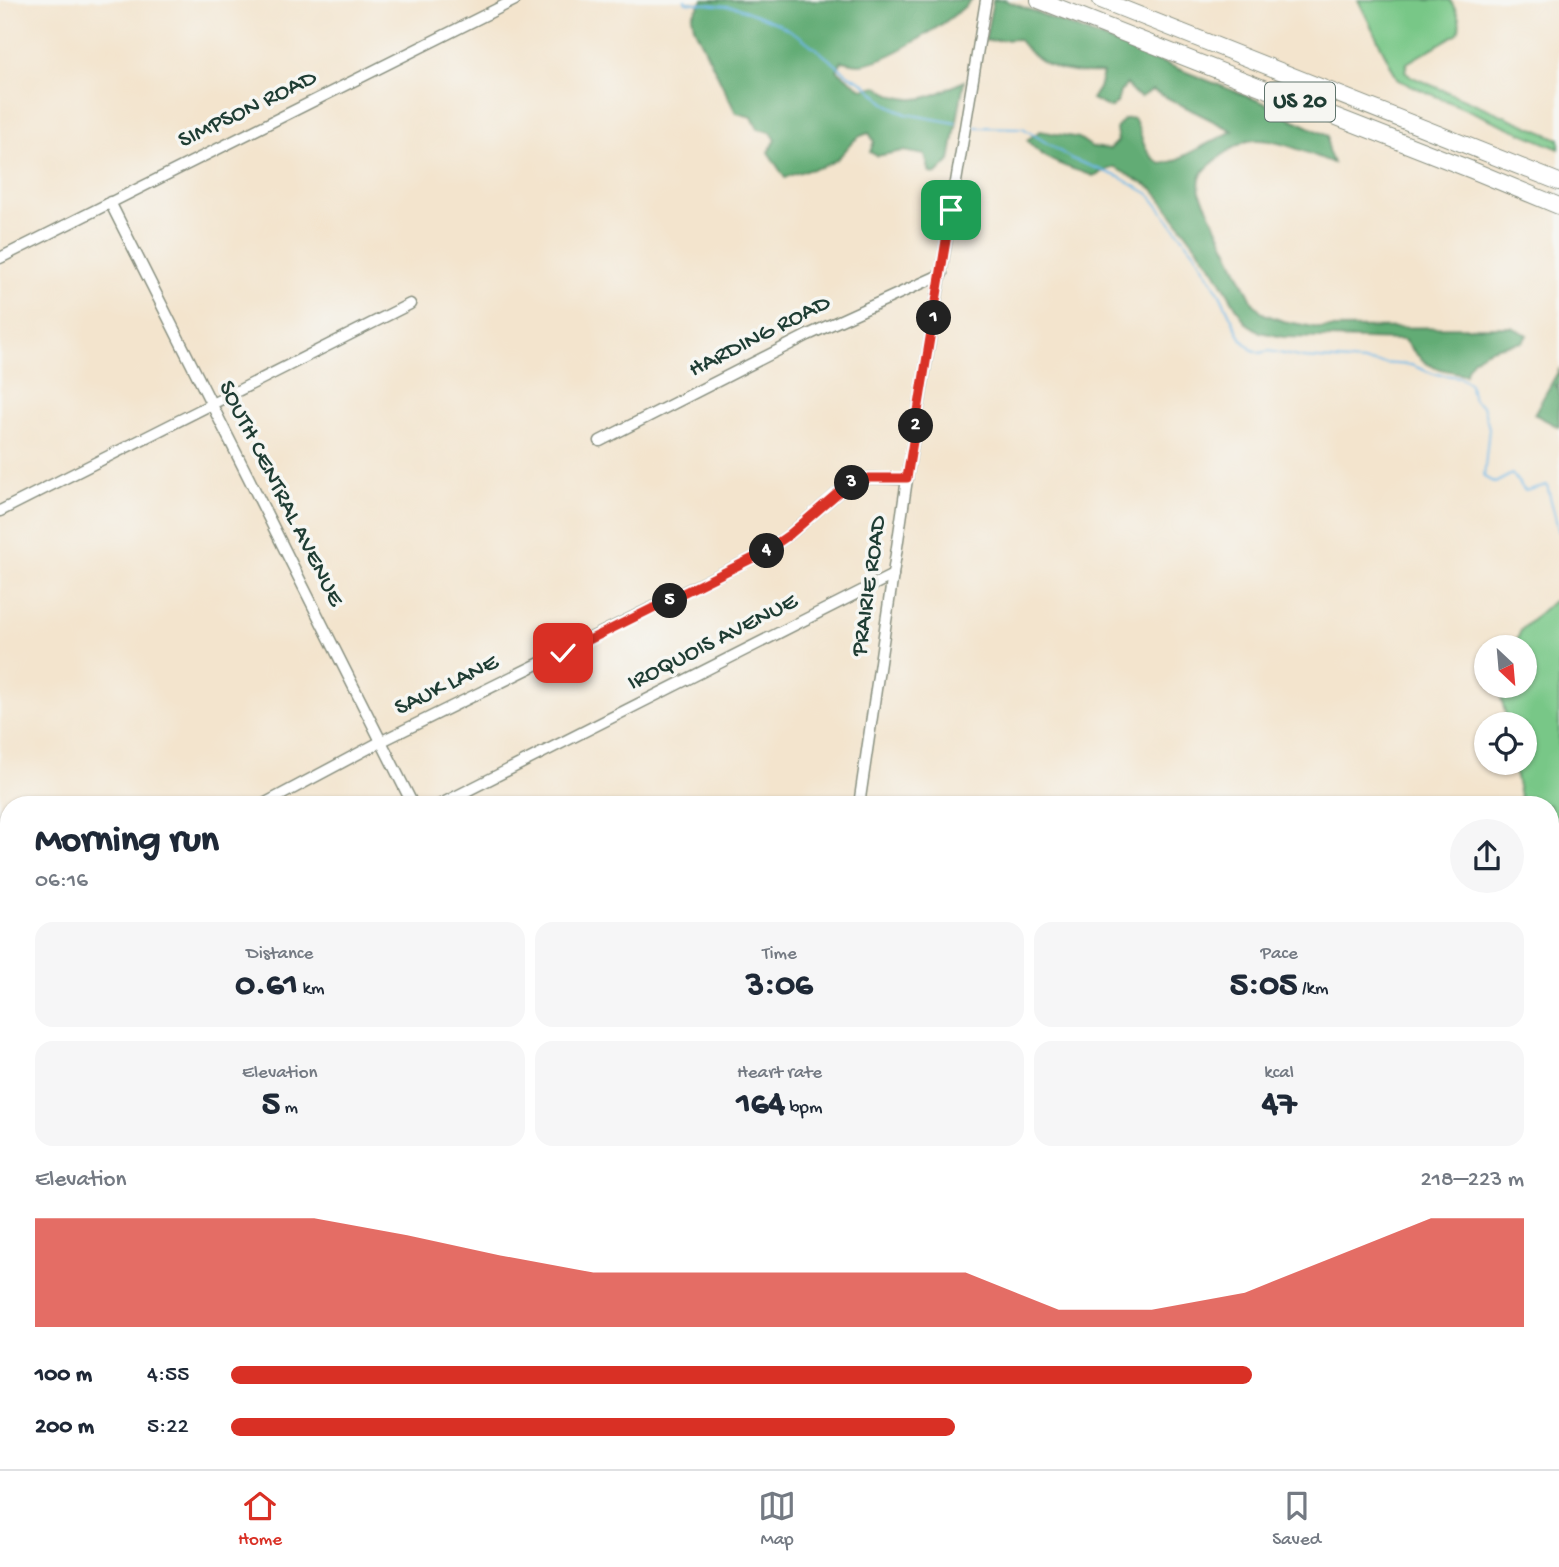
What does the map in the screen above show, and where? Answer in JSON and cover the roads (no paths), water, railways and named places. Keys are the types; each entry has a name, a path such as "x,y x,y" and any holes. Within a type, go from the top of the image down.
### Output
{"highway":[{"name":"US 20","path":"1039,0 1559,206"},
{"name":"US 20","path":"1101,0 1559,183"}],"street":[{"name":"SIMPSON ROAD","path":"0,258 515,0"},
{"name":"PRAIRIE ROAD","path":"860,796 907,478 986,0"},
{"name":"SOUTH CENTRAL AVENUE","path":"110,202 409,796"},
{"name":"HARDING ROAD","path":"600,441 808,335 942,274"},
{"path":"0,511 410,304"},
{"name":"SAUK LANE","path":"279,796 382,741 763,553 789,535 847,485 869,478 907,478"},
{"name":"IROQUOIS AVENUE","path":"457,796 893,575"}],"waterway":[{"path":"685,0 736,7 779,24 864,83 885,103 906,114 956,123"},
{"path":"975,127 1023,128 1072,159 1119,177 1149,194 1196,254 1220,294 1241,338 1251,349 1260,353 1269,351 1304,358 1411,365 1434,374 1460,377 1470,384 1473,398 1483,406 1489,428 1484,477 1495,483 1512,474 1525,491 1547,485 1559,532"}]}
